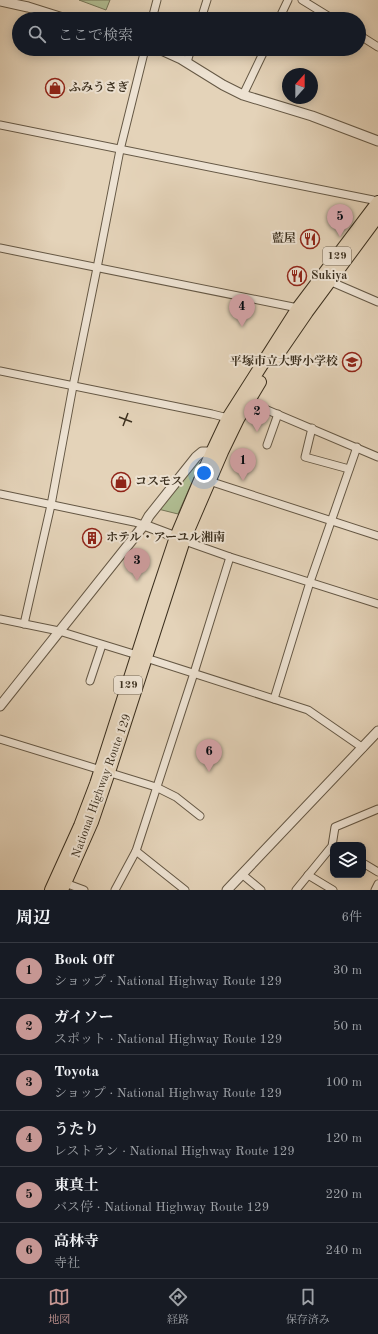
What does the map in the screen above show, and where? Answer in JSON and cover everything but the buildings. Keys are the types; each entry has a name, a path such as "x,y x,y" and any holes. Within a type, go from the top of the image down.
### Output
{"highway":[{"name":"National Highway Route 129","path":"64,887 92,822 105,771 180,539 205,479 212,452 228,418 268,370 306,312 325,279 377,205"},
{"name":"National Highway Route 129","path":"205,479 225,446 244,400 298,308 325,279"},
{"name":"National Highway Route 129","path":"51,890 105,771"}],"street":[{"path":"154,12 158,0"},
{"path":"203,12 207,0"},
{"path":"282,12 288,0"},
{"path":"302,0 322,12"},
{"path":"0,1 44,12"},
{"path":"366,38 377,44"},
{"path":"24,624 51,505 120,150 143,56"},
{"path":"174,56 243,95 312,116 378,141"},
{"path":"187,62 189,56"},
{"path":"243,95 262,56"},
{"path":"0,125 377,205"},
{"path":"0,248 298,308"},
{"path":"325,279 378,302"},
{"path":"0,371 228,418"},
{"path":"244,400 378,457"},
{"path":"267,445 278,414"},
{"path":"312,428 305,456 349,469"},
{"path":"274,698 310,582 357,447"},
{"path":"0,706 196,457 202,452 212,452"},
{"path":"205,479 378,536"},
{"path":"0,494 144,525 230,557 378,604"},
{"path":"115,890 136,851 230,557"},
{"path":"0,619 59,631 308,710 363,748"},
{"path":"90,681 102,645"},
{"path":"227,890 243,875 378,731"},
{"path":"0,738 156,787 176,798 200,816"},
{"path":"333,842 335,827 378,809"},
{"path":"296,890 330,848"},
{"path":"136,851 185,890"},
{"path":"366,865 378,872"},
{"path":"243,875 261,890"},
{"path":"308,875 334,890"},
{"path":"375,890 378,884"},
{"path":"64,887 84,890"}],"green space":[{"path":"79,0 110,0 106,10"},
{"path":"198,461 200,464 178,514 158,509"}],"place":[{"name":"ふみうさぎ","path":"55,88"},
{"name":"東真土","path":"340,237"},
{"name":"藍屋","path":"310,239"},
{"name":"Sukiya","path":"297,276"},
{"name":"うたり","path":"242,327"},
{"name":"平塚市立大野小学校","path":"352,362"},
{"name":"ガイソー","path":"257,432"},
{"name":"Book Off","path":"243,481"},
{"name":"コスモス","path":"121,482"},
{"name":"ホテル・アーユル湘南","path":"92,538"},
{"name":"Toyota","path":"137,581"},
{"name":"高林寺","path":"209,772"}]}
